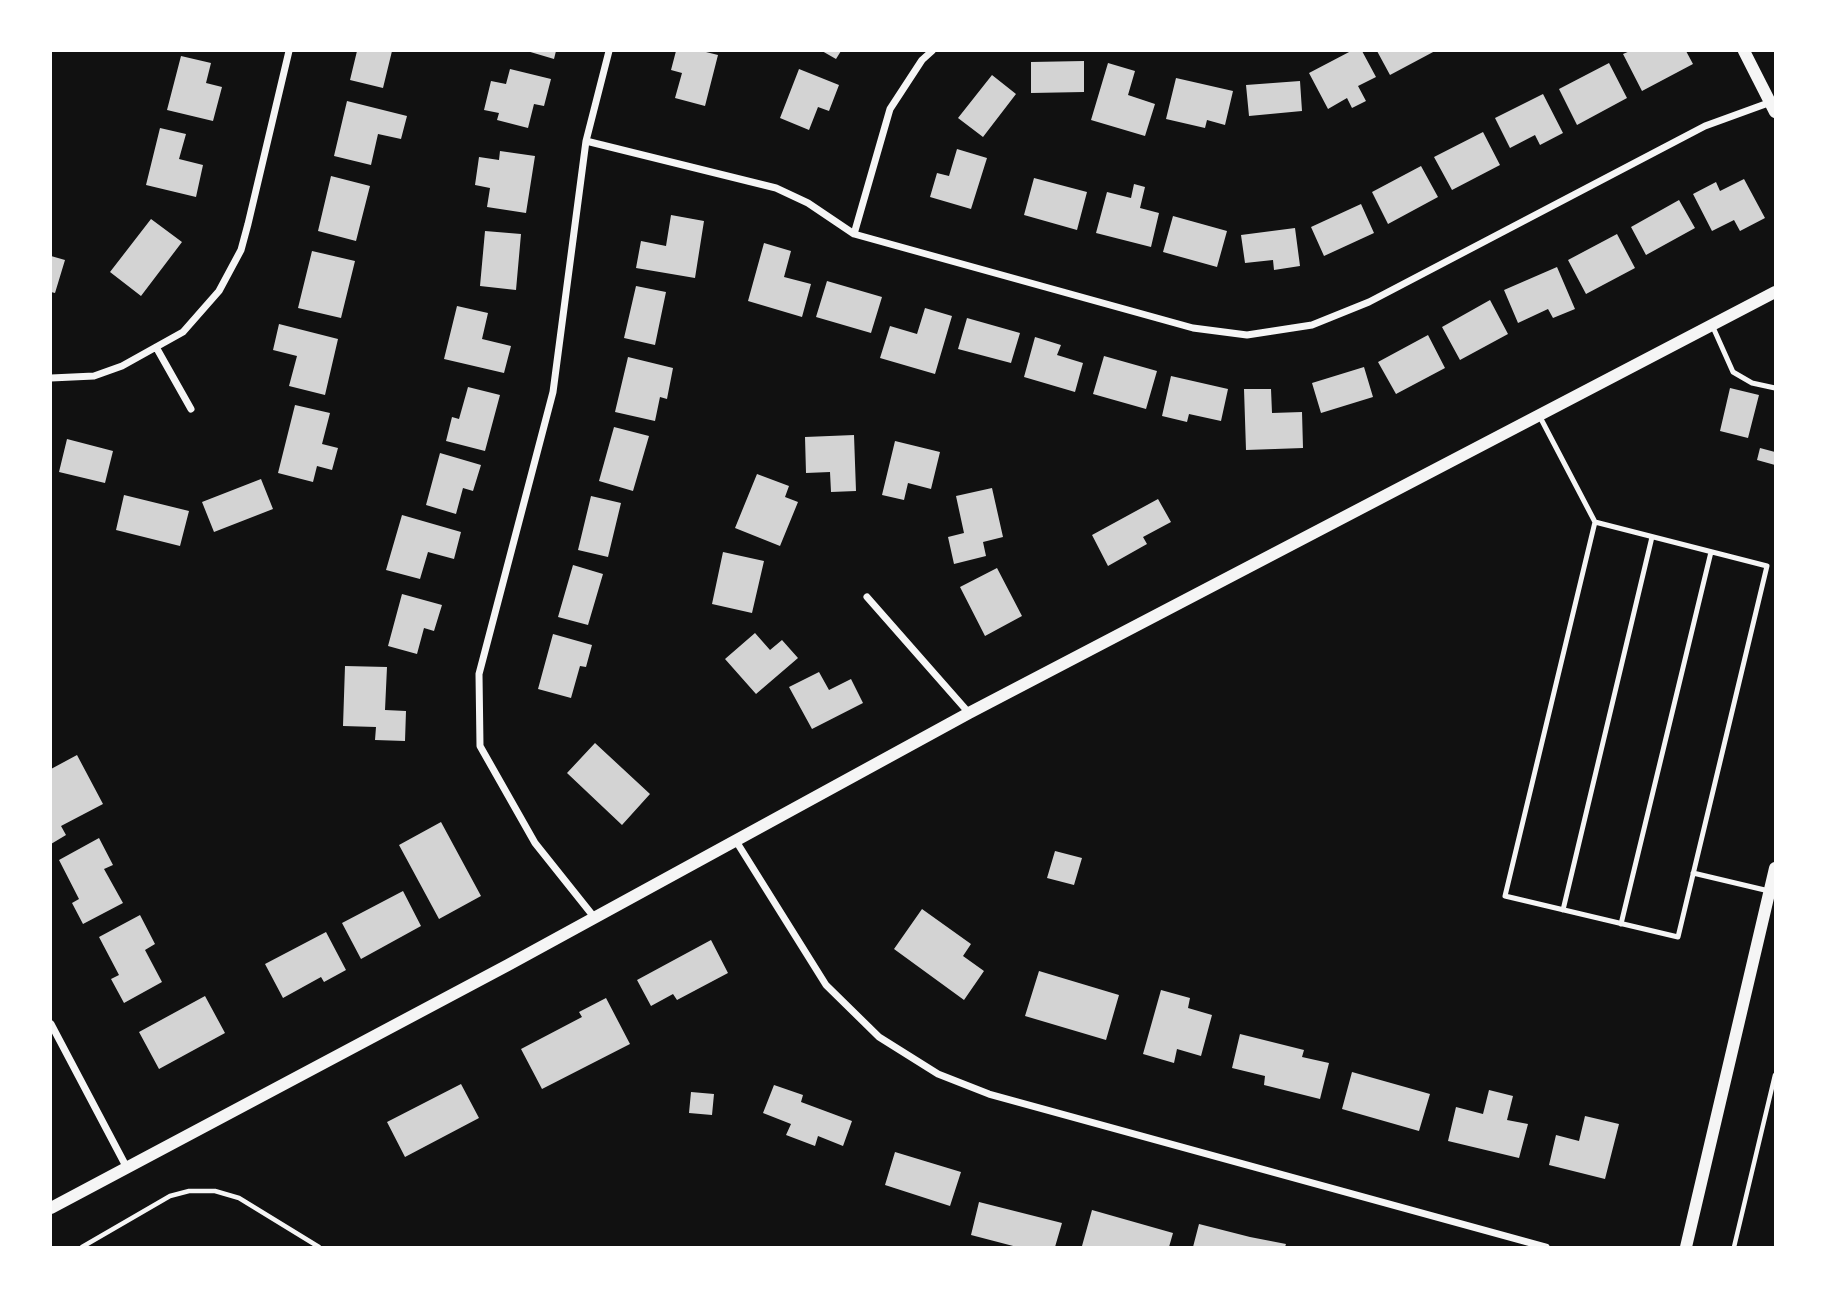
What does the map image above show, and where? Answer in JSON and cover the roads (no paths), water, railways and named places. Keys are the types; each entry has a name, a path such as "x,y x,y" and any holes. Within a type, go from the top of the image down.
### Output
{"street":[{"path":"51,378 94,376 142,355 183,332 212,301 241,250 289,51"},
{"path":"594,917 535,843 480,746 479,674 553,392 586,141 609,51"},
{"path":"854,234 890,109 916,68 932,51"},
{"path":"586,141 776,188 808,204 854,234 1193,328 1247,335 1273,333 1312,325 1369,302 1705,126 1773,107 1744,51"},
{"path":"51,1209 969,713 1775,292"},
{"path":"156,347 191,409"},
{"path":"867,597 969,713"},
{"path":"736,841 833,993 879,1037 938,1074 989,1094 1546,1247"},
{"path":"1686,1247 1775,868"},
{"path":"51,1024 127,1168"}],"lane":[{"path":"1712,325 1732,372 1752,383 1775,388"},
{"path":"1539,415 1595,522 1505,896 1678,937 1767,566 1595,522"},
{"path":"1563,910 1652,537"},
{"path":"1621,923 1711,552"},
{"path":"1693,873 1770,892"}]}
